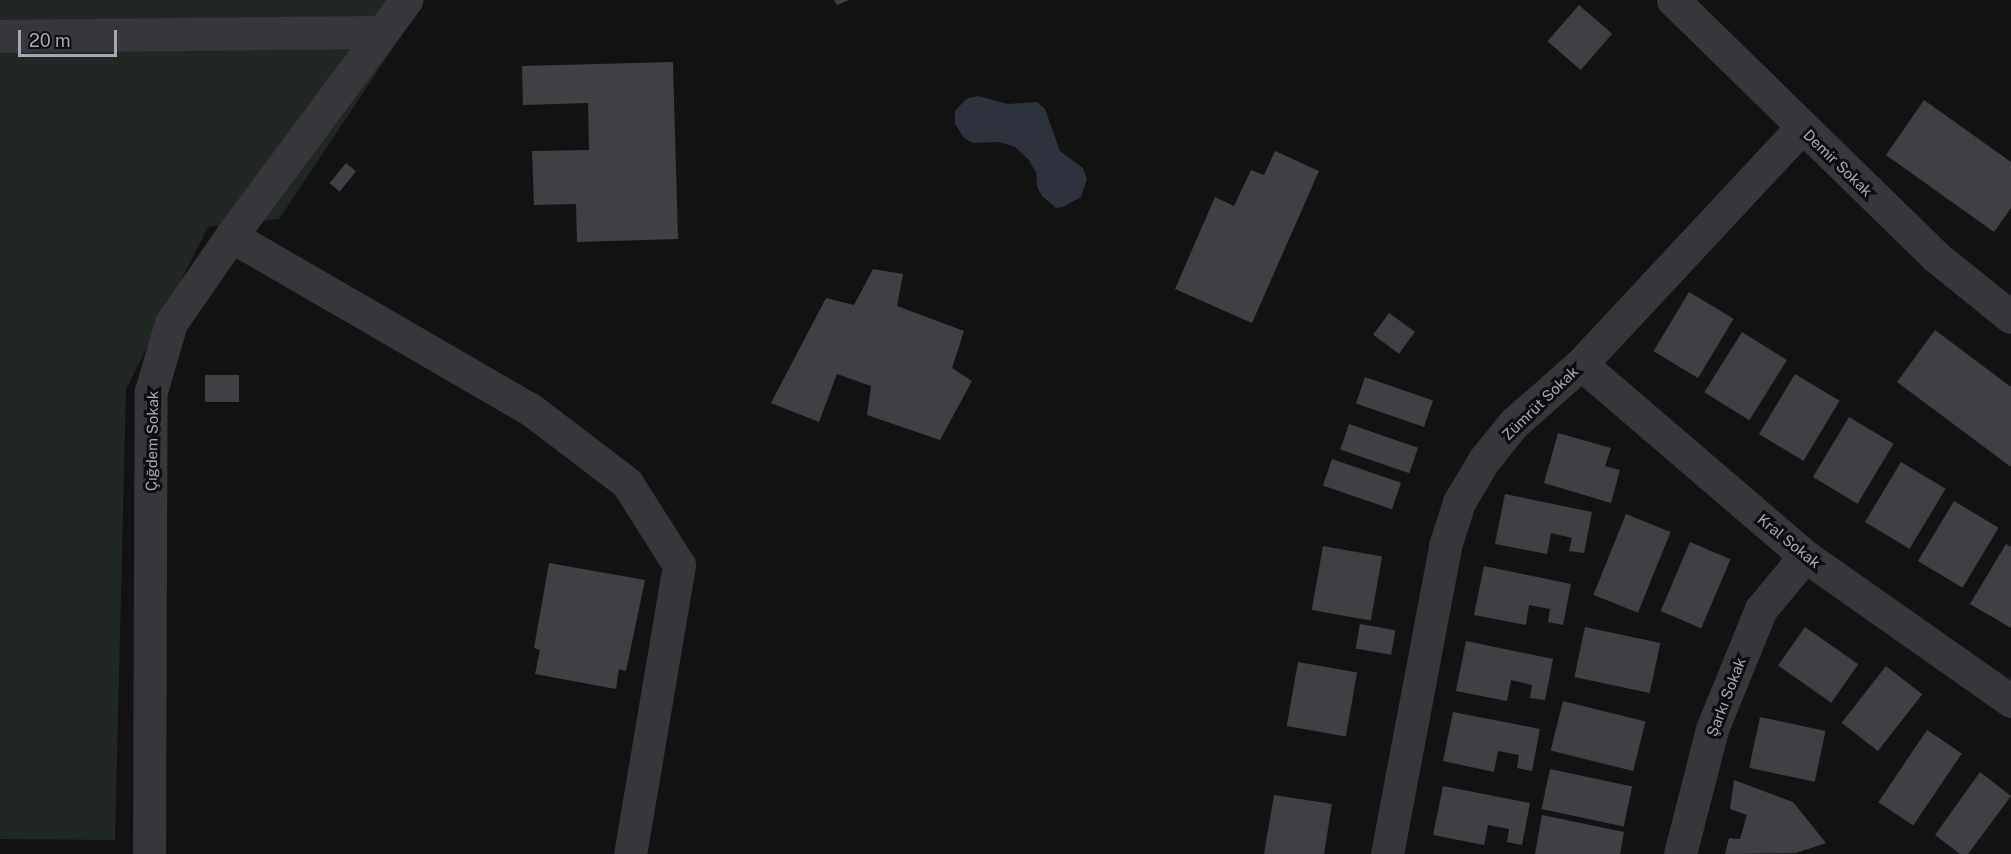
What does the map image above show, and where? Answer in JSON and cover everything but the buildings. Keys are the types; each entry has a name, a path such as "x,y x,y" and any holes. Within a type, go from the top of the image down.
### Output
{"street":[{"name":"Çığdem Sokak","path":"149,854 151,392 171,323 231,236 406,0"},
{"name":"Demir Sokak","path":"1673,0 1935,256 2011,317"},
{"path":"0,36 381,32"},
{"name":"Zümrüt Sokak","path":"1387,854 1445,546 1459,502 1484,460 1514,423 1581,364 1802,127"},
{"path":"231,236 530,409 627,483 679,565 630,854"},
{"name":"Kral Sokak","path":"1581,364 1805,556 2011,700"},
{"name":"Şarkı Sokak","path":"1680,854 1712,729 1761,609 1805,556"}],"shaded area":[{"path":"0,0 425,0 279,219 208,227 126,389 115,840 0,839"},
{"path":"978,96 1008,104 1037,102 1045,109 1060,151 1083,168 1087,179 1081,197 1063,207 1056,208 1042,196 1037,186 1036,172 1028,159 1015,147 999,142 973,143 964,138 955,124 955,111 966,99"}]}
